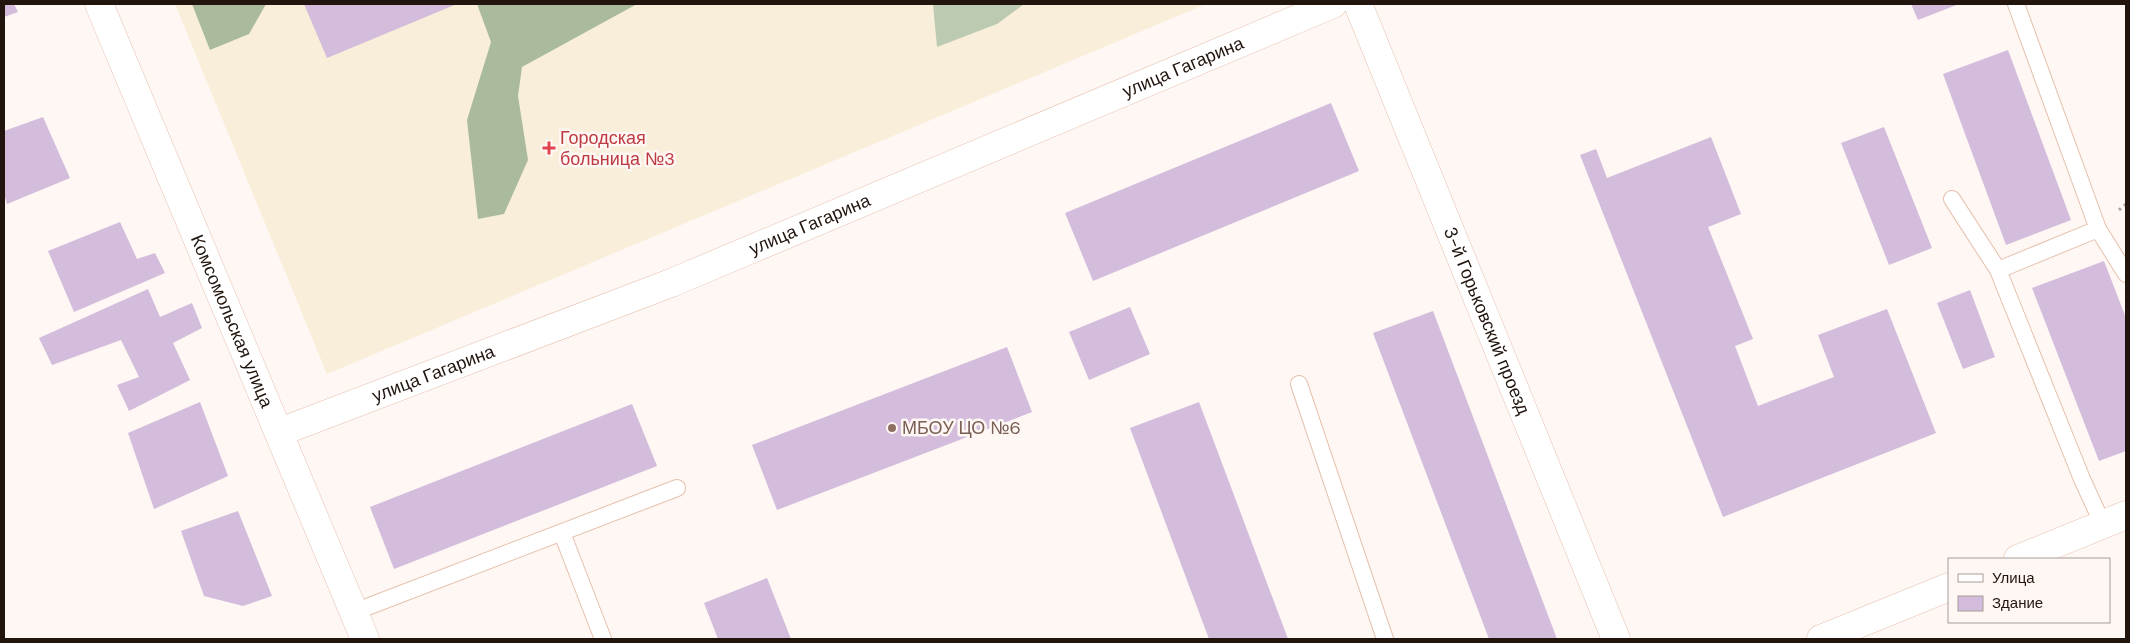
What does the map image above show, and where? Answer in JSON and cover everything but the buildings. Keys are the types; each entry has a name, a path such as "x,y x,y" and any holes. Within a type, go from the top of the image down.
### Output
{"street":[{"name":"Комсомольская улица","path":"100,4 365,639"},
{"name":"улица Гагарина","path":"280,432 671,282 1333,4"},
{"name":"3-й Горьковский проезд","path":"1358,4 1616,639"},
{"path":"2020,558 2115,520"},
{"path":"1821,639 1948,587"}],"lane":[{"path":"2016,4 2098,229 2126,274"},
{"path":"1952,199 1998,270 2082,479 2115,520"},
{"path":"1998,270 2098,229"},
{"path":"1299,384 1385,639"},
{"path":"354,612 677,488"},
{"path":"562,533 603,639"}],"shaded area":[{"name":"Городская больница №3","path":"175,4 1206,4 327,374"}],"green space":[{"path":"192,4 266,4 249,34 210,50"},
{"path":"477,4 637,4 522,67 518,96 528,160 504,214 478,219 467,120 491,42"},
{"path":"933,4 1024,4 997,24 937,47"}],"place":[{"name":"Городская больница №3","path":"549,148"},
{"name":"МБОУ ЦО №6","path":"892,428"}]}
